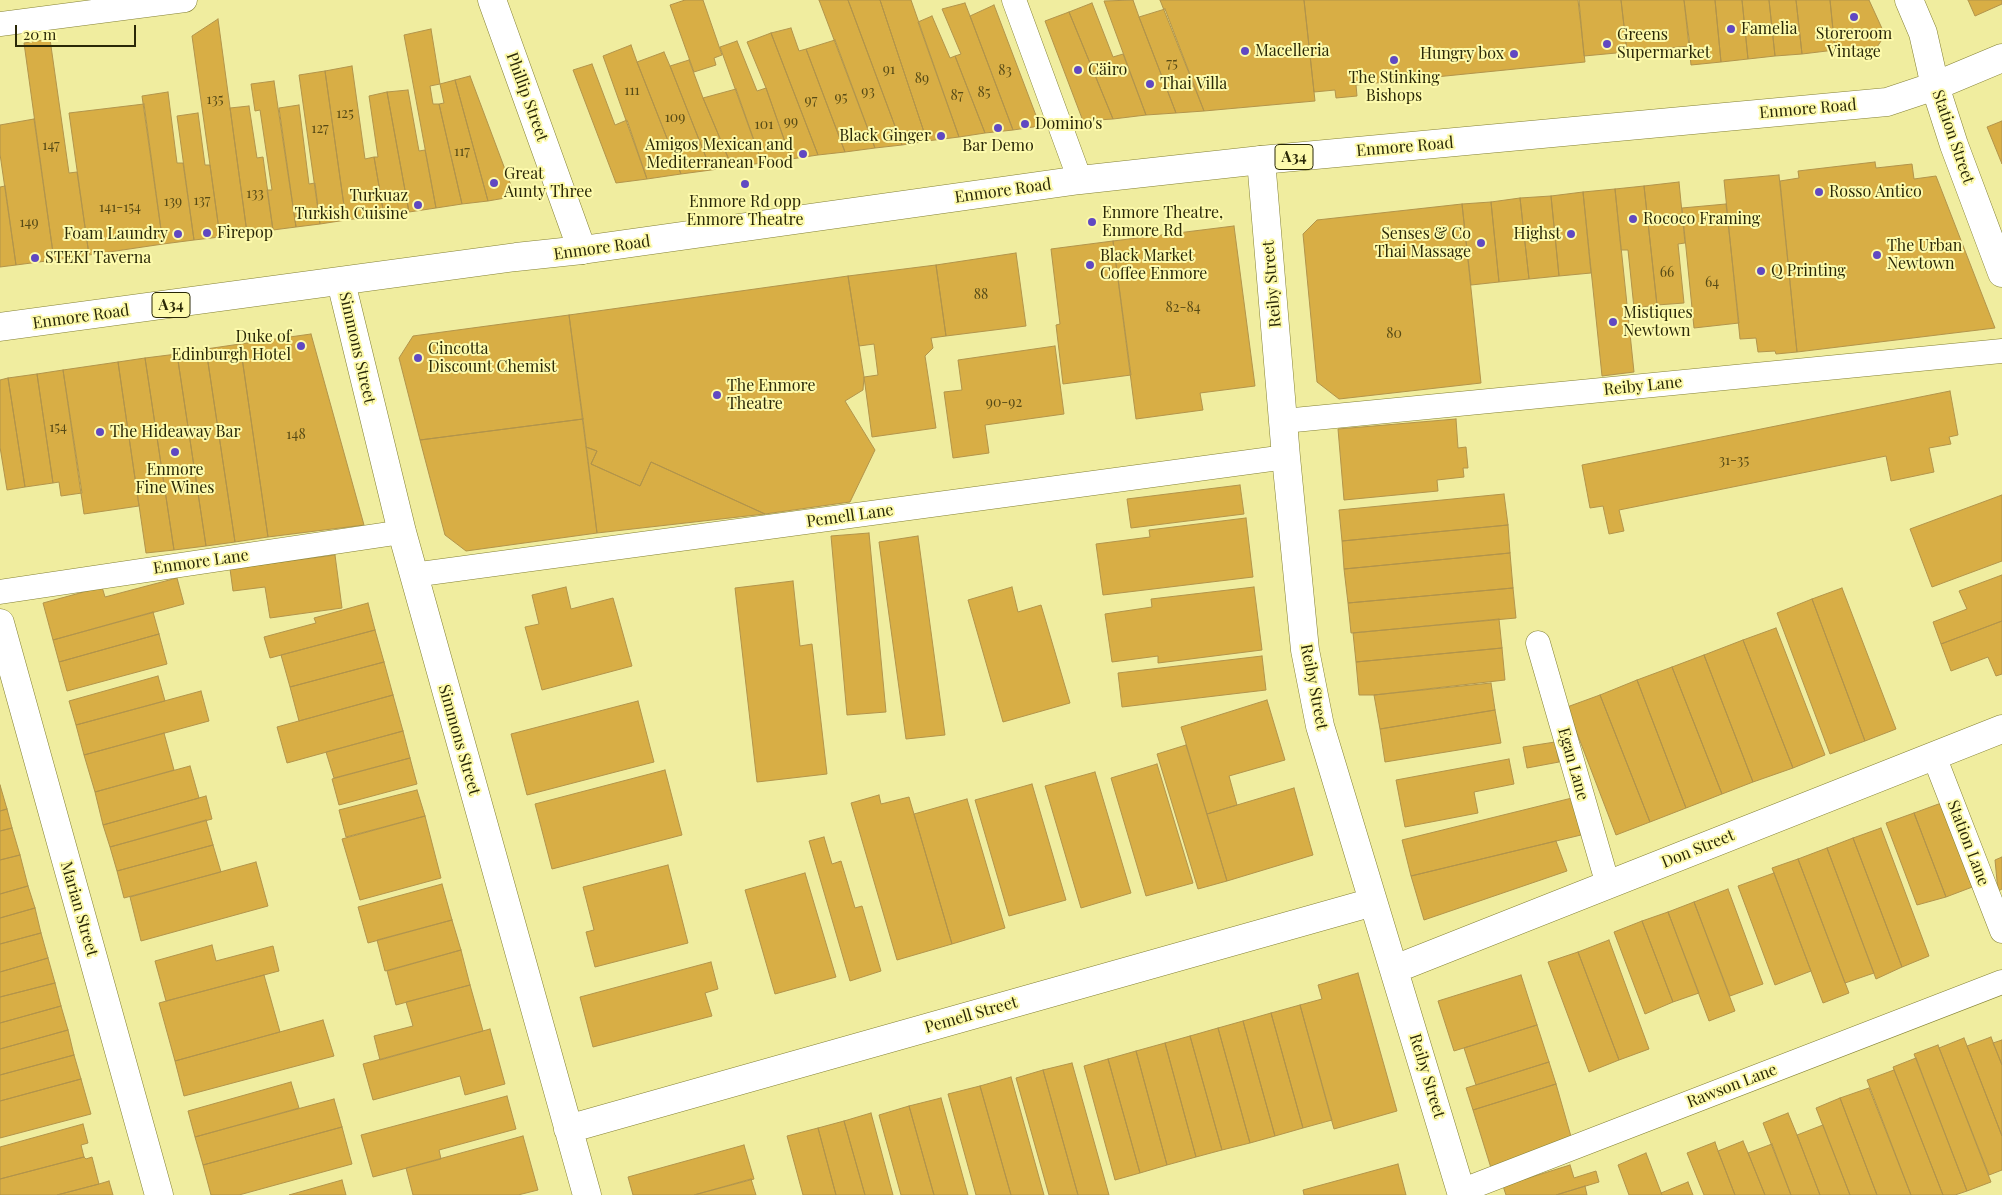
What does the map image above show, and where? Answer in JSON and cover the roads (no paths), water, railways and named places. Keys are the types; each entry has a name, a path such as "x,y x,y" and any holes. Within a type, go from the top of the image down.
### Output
{"main road":[{"name":"Phillip Street","path":"492,0 582,250"},
{"name":"Station Street","path":"1909,0 1922,34 1935,86 1954,145 2002,273"},
{"name":"Enmore Road","path":"0,327 516,257 582,250 1080,180 1261,160 1887,102 1935,86 2002,58"},
{"name":"Reiby Street","path":"1261,160 1286,458 1305,650 1320,726 1462,1193"},
{"name":"Simmons Street","path":"341,282 413,575 587,1195"},
{"name":"Marian Street","path":"0,623 159,1195"},
{"name":"Don Street","path":"1395,969 2002,729"},
{"name":"Pemell Street","path":"568,1129 1374,902"}],"lane":[{"path":"0,24 185,0"},
{"path":"1014,0 1080,180"},
{"name":"Reiby Lane","path":"1284,421 2002,351"},
{"name":"Pemell Lane","path":"413,575 1286,458"},
{"name":"Enmore Lane","path":"0,592 402,532"},
{"name":"Egan Lane","path":"1538,643 1608,885"},
{"name":"Station Lane","path":"1934,756 2002,931"},
{"name":"Rawson Lane","path":"1462,1193 2002,982"}],"place":[{"name":"Storeroom Vintage","path":"1854,17"},
{"name":"Famelia","path":"1731,29"},
{"name":"Greens Supermarket","path":"1607,44"},
{"name":"Macelleria","path":"1245,51"},
{"name":"Hungry box","path":"1514,54"},
{"name":"The Stinking Bishops","path":"1394,60"},
{"name":"Cäiro","path":"1078,70"},
{"name":"Thai Villa","path":"1150,84"},
{"name":"Domino's","path":"1025,124"},
{"name":"Bar Demo","path":"998,128"},
{"name":"Black Ginger","path":"941,136"},
{"name":"Amigos Mexican and Mediterranean Food","path":"803,154"},
{"name":"Great Aunty Three","path":"494,183"},
{"name":"Enmore Rd opp Enmore Theatre","path":"745,184"},
{"name":"Rosso Antico","path":"1819,192"},
{"name":"Turkuaz Turkish Cuisine","path":"418,205"},
{"name":"Rococo Framing","path":"1633,219"},
{"name":"Enmore Theatre, Enmore Rd","path":"1092,222"},
{"name":"Firepop","path":"207,233"},
{"name":"Foam Laundry","path":"178,234"},
{"name":"Highst","path":"1571,234"},
{"name":"Senses & Co Thai Massage","path":"1481,243"},
{"name":"The Urban Newtown","path":"1877,255"},
{"name":"STEKI Taverna","path":"35,258"},
{"name":"Black Market Coffee Enmore","path":"1090,265"},
{"name":"Q Printing","path":"1761,271"},
{"name":"Mistiques Newtown","path":"1613,322"},
{"name":"Duke of Edinburgh Hotel","path":"301,346"},
{"name":"Cincotta Discount Chemist","path":"418,358"},
{"name":"The Enmore Theatre","path":"717,395"},
{"name":"The Hideaway Bar","path":"100,432"},
{"name":"Enmore Fine Wines","path":"175,452"}]}
